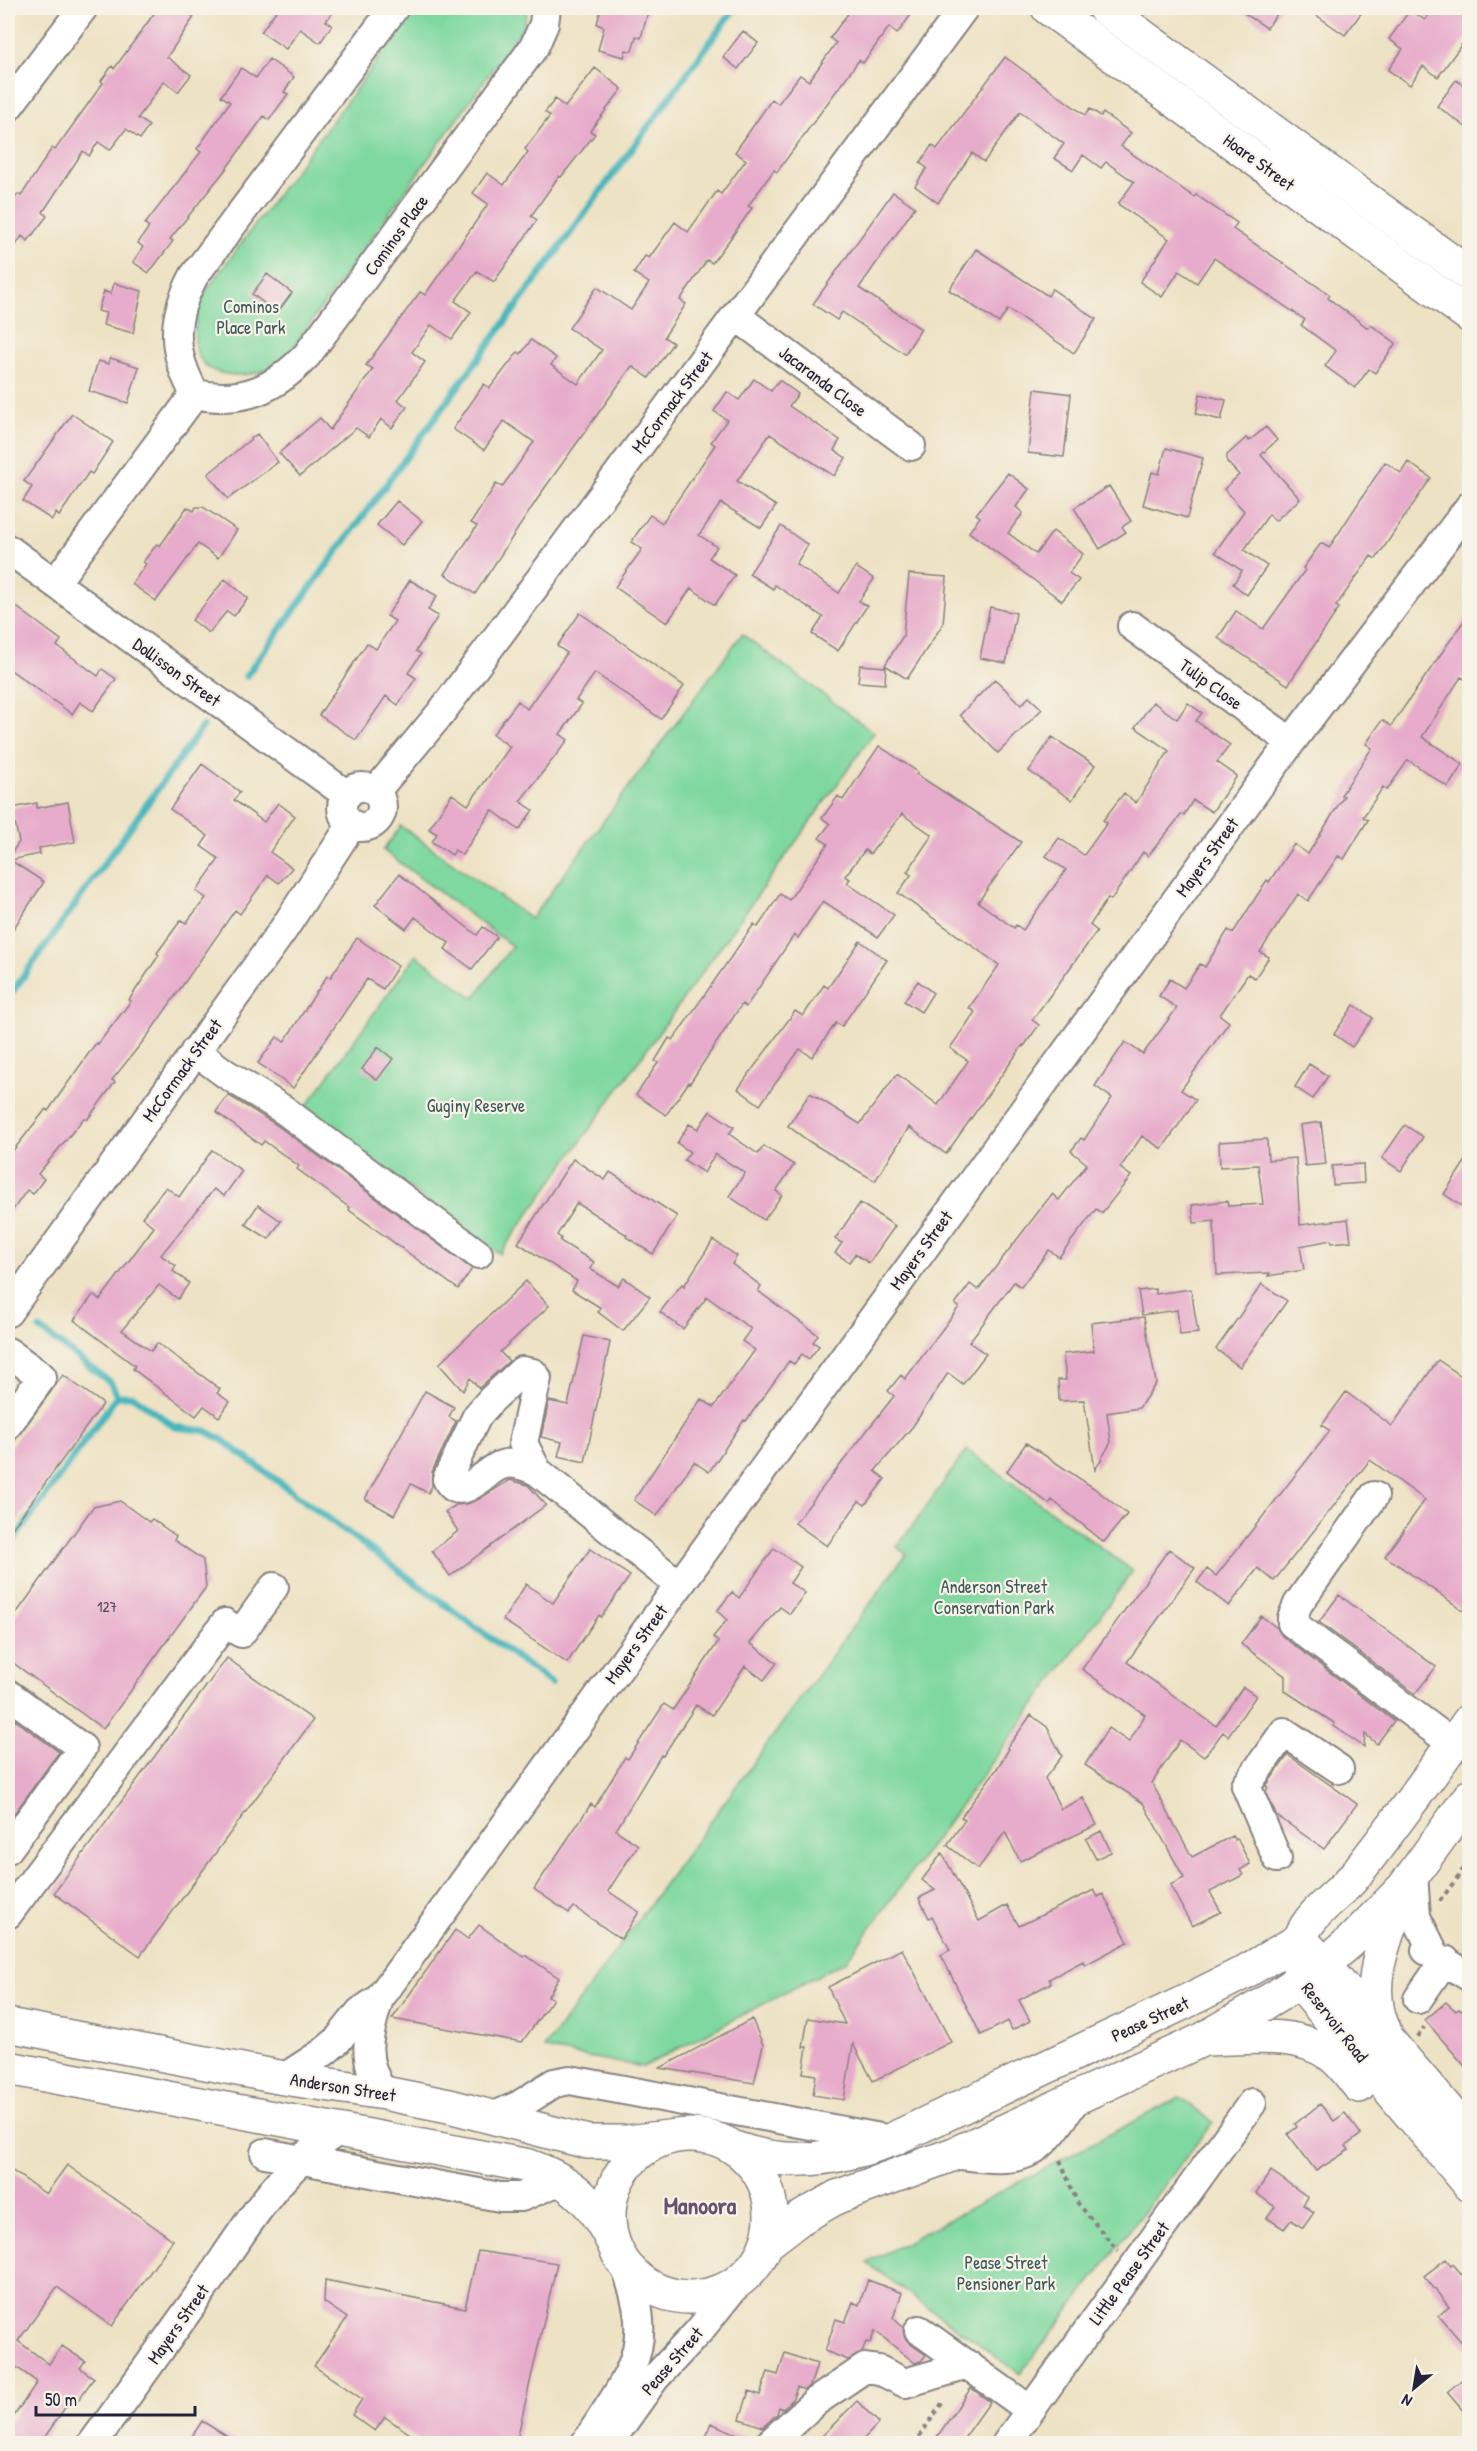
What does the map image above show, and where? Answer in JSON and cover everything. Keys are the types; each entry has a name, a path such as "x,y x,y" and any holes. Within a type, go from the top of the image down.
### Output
{"main road":[{"name":"Hoare Street","path":"1048,8 1470,316"},
{"name":"Hoare Street","path":"1104,8 1470,275"},
{"name":"Pease Street","path":"734,2148 774,2159 800,2161 852,2153 891,2140 1243,1973 1301,1939 1308,1924 1351,1879 1461,1732"},
{"path":"766,2244 799,2219 837,2197 954,2154 1204,2039 1313,1972 1363,1930 1409,1881 1470,1796"},
{"path":"1392,2043 1379,2016 1376,1977 1383,1943 1409,1881"},
{"name":"Reservoir Road","path":"1301,1939 1313,1972 1392,2043 1470,2136"},
{"name":"Reservoir Road","path":"1313,1972 1309,1994 1470,2185"},
{"name":"Anderson Street","path":"8,2025 284,2078 384,2093 492,2117 588,2142 627,2142 677,2136"},
{"path":"1204,2039 1288,2038 1301,2041 1329,2054 1343,2067 1435,2175 1470,2201"},
{"path":"8,2068 522,2164 559,2181 591,2203 618,2253 642,2282 653,2289 678,2296 704,2296 728,2288 739,2281 758,2260 766,2244 771,2223 767,2190 751,2162 734,2148 707,2136 677,2136 648,2146 632,2158 620,2174 609,2202 608,2222 618,2253"}],"street":[{"path":"8,107 82,8"},
{"path":"55,584 195,394 180,363 176,341 179,313 194,276 394,8"},
{"name":"Cominos Place","path":"195,394 209,397 233,397 251,394 273,385 290,373 307,356 534,47 544,24 546,8"},
{"name":"McCormack Street","path":"375,792 440,714 964,8"},
{"name":"Jacaranda Close","path":"736,316 910,446"},
{"name":"Mayers Street","path":"384,2093 371,2069 368,2041 369,2029 379,1999 1291,742 1470,506"},
{"name":"Dollisson Street","path":"8,549 347,795"},
{"name":"Tulip Close","path":"1132,626 1291,742"},
{"path":"360,788 375,792 382,804 378,819 368,826 352,824 343,811 347,795 360,788"},
{"name":"McCormack Street","path":"8,1312 284,930 352,824"},
{"path":"195,1051 226,1074 284,1110 478,1254"},
{"path":"8,1352 42,1377 8,1424"},
{"path":"537,1471 678,1585"},
{"path":"1374,1496 1298,1604 1292,1623 1461,1732"},
{"path":"8,1914 225,1623 241,1633 274,1587"},
{"path":"8,1849 82,1748 10,1701"},
{"path":"1277,1858 1246,1786 1284,1732 1339,1769"},
{"path":"1409,1881 1416,1917 1435,1955 1470,1977"},
{"path":"1418,2000 1435,1955"},
{"name":"Mayers Street","path":"284,2078 324,2052 337,2041 360,2012 379,1999"},
{"path":"492,2117 518,2106 554,2083 570,2080 891,2140"},
{"name":"Little Pease Street","path":"1006,2444 1252,2103"},
{"path":"239,2111 260,2135 265,2153 263,2203"},
{"name":"Mayers Street","path":"92,2444 263,2203 301,2160 340,2130"},
{"path":"265,2153 509,2198 521,2197 559,2181"},
{"name":"Pease Street","path":"585,2444 630,2373 639,2349 639,2307 618,2253"},
{"name":"Pease Street","path":"608,2444 655,2378 699,2331 739,2281"},
{"path":"919,2330 1030,2410"},
{"path":"769,2444 815,2402 865,2368 879,2370 905,2383 968,2365"}],"path":[{"path":"1439,1902 1470,1860"},
{"path":"1050,2161 1060,2160 1077,2202 1113,2248 1135,2264"},
{"path":"914,2444 944,2402"}],"green space":[{"name":"Cominos Place Park","path":"416,8 528,8 523,27 288,354 270,368 245,375 226,374 209,368 203,363 196,349 196,323 200,299"},
{"name":"Guginy Reserve","path":"742,634 874,733 500,1254 303,1111 416,955 474,998 512,946 383,850 401,826 531,919"},
{"name":"Anderson Street Conservation Park","path":"967,1450 1133,1571 846,1961 643,2067 544,2049 906,1554 897,1547"},
{"name":"Pease Street Pensioner Park","path":"1180,2097 1213,2122 1020,2374 867,2263"}],"building":[{"path":"158,8 180,8 194,17 167,57 191,75 178,92 164,81 138,118 149,126 140,139 126,129 110,150 98,142 89,156 83,151 43,212 47,216 28,241 22,236 8,256 8,208 18,194 21,196 52,148 55,150 103,83 101,81 112,66 114,69"},
{"path":"278,8 336,8 326,21 332,25 320,43 300,29 286,49 261,32"},
{"path":"601,8 649,8 641,38 636,36 632,51 626,50 624,57 598,50 604,27 597,24"},
{"path":"852,8 916,8 897,34 889,27 863,63 859,60 777,172 774,170 748,206 752,208 733,235 712,263 707,260 680,300 686,304 664,337 673,343 649,378 632,366 544,489 475,594 445,574 477,526 471,523 496,484 502,487 534,442 504,421 484,450 453,429 484,384 490,388 518,352 521,354 531,340 556,358 551,365 578,384 602,350 569,328 597,287 631,310 649,283 634,273 645,256 649,258 675,222 688,232 717,191 721,194 746,160 735,152 772,99 778,104 800,75 809,81 836,43 830,38"},
{"path":"1236,8 1281,8 1267,28"},
{"path":"1306,8 1365,8 1345,35"},
{"path":"1434,8 1462,8 1470,13 1470,33 1438,77 1423,66 1410,85 1388,70 1403,49 1389,39 1410,10 1425,20"},
{"path":"743,31 758,43 738,69 723,57"},
{"path":"1005,57 1085,115 1090,109 1101,116 1103,113 1131,133 1121,146 1194,197 1196,195 1237,223 1233,229 1330,295 1328,298 1368,328 1371,325 1396,343 1375,373 1369,369 1355,388 1325,366 1336,351 1301,325 1305,320 1214,258 1197,283 1179,271 1162,297 1140,282 1169,239 1118,204 1134,182 1106,162 1101,168 1083,155 1073,170 1054,158 1064,144 1020,112 984,162 972,153 938,203 915,186 927,168 920,163 932,145 937,149"},
{"path":"269,59 294,77 284,92 288,94 269,120 264,116 226,169 170,239 173,241 149,273 133,262 143,247 138,243 149,227 145,224 201,152 197,149 230,102 221,96 241,68 256,78"},
{"path":"595,68 622,89 590,131 595,134 561,177 559,176 531,216 537,220 494,282 477,271 455,301 471,312 452,339 431,325 412,352 425,362 398,400 407,407 392,428 381,419 369,437 356,428 300,476 279,453 320,418 330,430 373,369 366,365 420,292 425,295 488,204 473,193 487,173 504,185 528,152 525,149 550,116 545,112 555,99 565,107"},
{"path":"1456,80 1470,90 1470,130 1437,106"},
{"path":"893,192 915,207 859,288 921,329 905,354 842,312 837,320 813,304"},
{"path":"976,249 1048,296 1052,289 1096,319 1074,353 1008,309 999,323 949,290"},
{"path":"267,274 292,293 277,313 252,294"},
{"path":"114,283 142,291 133,333 103,325 106,313 98,311 104,291 111,294"},
{"path":"110,358 139,367 128,403 89,391 98,361 109,364"},
{"path":"754,379 771,391 779,380 798,394 789,406 840,440 834,450 846,458 834,476 770,434 737,481 776,506 761,528 721,503 699,535 717,547 709,558 735,575 715,605 691,588 667,623 615,587 642,549 631,542 650,515 662,523 715,445 711,442 727,420 714,411 727,392 739,400"},
{"path":"1035,389 1071,394 1064,457 1028,453"},
{"path":"1200,394 1226,400 1221,420 1196,414"},
{"path":"72,414 113,442 92,474 89,472 59,516 56,513 52,520 23,501 32,487 24,481"},
{"path":"1266,427 1277,440 1261,455 1300,499 1275,521 1269,514 1244,550 1267,566 1247,595 1233,584 1242,571 1215,552 1244,511 1224,489 1239,475 1227,462 1227,455 1246,438 1249,441"},
{"path":"257,434 278,462 228,499 208,474"},
{"path":"1166,448 1203,458 1187,518 1143,505 1152,472 1159,474"},
{"path":"1385,462 1401,473 1408,462 1431,478 1376,559 1371,556 1336,606 1339,608 1288,685 1218,638 1236,611 1263,629 1305,570 1303,568 1321,543 1329,548"},
{"path":"1008,473 1029,489 1016,507 1023,513 1008,533 1036,554 1053,531 1083,554 1069,573 1079,580 1062,601 969,532 980,517 976,514"},
{"path":"1109,486 1131,521 1122,527 1126,532 1100,549 1074,508"},
{"path":"397,501 422,521 402,545 377,525"},
{"path":"187,507 194,511 196,507 203,507 237,530 218,558 198,544 156,601 132,584 146,564 143,562 157,544 160,546"},
{"path":"781,526 808,545 796,564 839,593 856,567 874,579 859,601 867,606 838,651 812,634 823,617 775,585 773,589 749,574"},
{"path":"909,574 947,577 943,624 907,679 885,665 903,636"},
{"path":"225,579 248,598 234,616 227,611 209,633 192,620"},
{"path":"410,580 437,596 428,610 438,616 416,651 421,654 408,673 416,678 398,705 386,696 356,740 319,715 367,643 376,649 395,621 387,616"},
{"path":"14,605 61,640 57,646 98,676 102,669 116,679 93,711 80,702 72,714 8,668 8,614"},
{"path":"990,607 1016,613 1006,663 980,658"},
{"path":"1470,612 1470,682 1461,677 1422,737 1463,764 1448,787 1408,760 1387,790 1383,787 1363,817 1368,820 1344,859 1338,856 1308,901 1298,894 1260,952 1269,957 1255,978 1248,974 1220,1015 1229,1022 1181,1090 1196,1100 1162,1149 1142,1136 1120,1168 1131,1176 1102,1213 1096,1209 1059,1257 1049,1250 1021,1287 1014,1282 969,1342 986,1354 963,1384 948,1373 913,1426 875,1471 885,1479 865,1505 859,1501 827,1546 795,1523 894,1396 888,1391 901,1375 905,1379 959,1307 955,1304 970,1284 978,1290 1052,1194 1059,1200 1087,1164 1071,1151 1081,1138 1084,1140 1112,1098 1095,1086 1125,1042 1143,1054 1177,1008 1159,996 1170,979 1184,988 1200,964 1205,967 1228,930 1233,933 1267,880 1269,882 1294,844 1308,854 1344,796 1341,795 1372,748 1366,744 1382,720 1391,726"},
{"path":"580,613 684,686 661,719 595,673 576,700 582,704 560,734 568,740 520,801 533,810 519,830 492,810 462,855 455,850 452,855 432,842 437,834 429,829 452,794 468,805 510,747 493,734 518,701 527,709 567,653 557,646"},
{"path":"860,665 886,667 885,684 858,682"},
{"path":"995,679 1021,705 1029,697 1042,709 998,753 960,715"},
{"path":"1153,702 1177,719 1188,703 1202,713 1196,721 1230,745 1217,762 1237,776 1212,812 1193,800 1184,815 1182,814 1148,856 1143,852 1111,900 1108,898 1090,925 1097,931 1032,1020 1039,1025 946,1154 909,1127 875,1181 788,1126 810,1093 860,1124 897,1074 938,1105 968,1061 950,1048 975,1012 969,1008 999,965 898,893 911,875 907,872 932,835 902,814 870,854 865,850 845,876 850,879 847,883 894,915 878,937 823,901 798,938 794,935 746,1007 742,1004 666,1115 636,1095 658,1063 655,1061 669,1038 673,1040 754,924 758,927 780,894 789,900 828,844 819,838 830,824 822,818 838,796 843,800 879,746 918,772 916,774 1021,842 978,902 1014,928 1016,925 1023,930 1066,870 1046,856 1059,838 1084,855 1107,823 1103,820 1124,793 1136,803 1169,751 1135,727"},
{"path":"1052,737 1095,765 1072,800 1029,771"},
{"path":"202,764 240,792 234,800 264,822 278,803 295,816 270,852 292,868 279,883 268,875 240,914 235,910 148,1035 112,1080 115,1082 87,1120 84,1118 38,1174 44,1179 33,1194 27,1190 8,1217 8,1157 46,1109 48,1111 96,1043 98,1044 131,1001 129,1000 159,955 157,953 181,920 186,923 206,898 196,891 219,859 201,846 208,836 170,809"},
{"path":"68,802 75,842 39,848 40,854 10,860 44,882 8,937 8,858 19,842 12,808 37,803 37,808"},
{"path":"399,874 477,935 483,927 497,937 472,969 445,949 449,943 415,917 406,929 375,905"},
{"path":"357,938 398,966 383,989 367,979 293,1088 258,1063 277,1037 284,1042 327,976 330,978"},
{"path":"860,941 887,960 842,1026 836,1023 812,1057 800,1049 760,1105 738,1089 795,1011 803,1016 824,985 828,988"},
{"path":"918,981 933,993 921,1012 904,1001"},
{"path":"1354,1005 1373,1018 1352,1047 1334,1034"},
{"path":"378,1047 393,1059 377,1080 362,1069"},
{"path":"1309,1064 1328,1076 1313,1099 1295,1087"},
{"path":"228,1095 275,1124 472,1269 458,1289 349,1210 350,1208 297,1169 299,1166 264,1141 261,1145 216,1112"},
{"path":"710,1111 734,1127 729,1134 758,1154 764,1146 794,1165 776,1191 782,1195 764,1220 729,1196 745,1173 715,1154 704,1173 684,1160 690,1152 677,1143 689,1124 698,1129"},
{"path":"1321,1122 1326,1164 1305,1166 1300,1125"},
{"path":"1405,1125 1423,1137 1401,1171 1382,1158"},
{"path":"1267,1139 1268,1160 1296,1158 1300,1225 1348,1219 1351,1241 1332,1243 1331,1240 1300,1246 1304,1270 1268,1276 1270,1273 1217,1275 1214,1221 1194,1223 1192,1205 1227,1201 1228,1206 1263,1204 1258,1165 1220,1167 1219,1142"},
{"path":"212,1150 242,1171 224,1196 214,1189 161,1255 176,1266 173,1271 189,1283 178,1299 159,1285 122,1330 151,1351 157,1343 220,1389 217,1393 230,1402 219,1417 204,1406 196,1416 133,1369 135,1366 74,1320 93,1295 100,1300 154,1227 142,1217 166,1187 179,1197"},
{"path":"1470,1154 1470,1196 1463,1207 1444,1194"},
{"path":"573,1159 605,1180 610,1172 677,1216 653,1254 577,1203 557,1235 561,1238 560,1241 594,1262 590,1269 618,1286 624,1278 650,1297 623,1331 598,1312 601,1308 572,1290 577,1281 518,1243"},
{"path":"1363,1164 1364,1183 1333,1185 1332,1166"},
{"path":"860,1203 895,1226 869,1263 855,1254 849,1262 835,1253 842,1243 835,1239"},
{"path":"258,1205 281,1221 269,1239 245,1224"},
{"path":"713,1240 737,1256 732,1264 761,1286 758,1291 818,1335 813,1342 819,1346 809,1359 802,1354 794,1364 789,1361 746,1421 744,1420 709,1472 694,1462 657,1516 634,1500 701,1399 714,1407 755,1350 742,1341 751,1329 707,1297 683,1329 660,1312 682,1284 684,1286"},
{"path":"526,1281 549,1306 500,1352 509,1361 479,1388 470,1378 463,1391 439,1364"},
{"path":"1262,1284 1287,1301 1240,1367 1216,1349"},
{"path":"1155,1289 1156,1294 1191,1289 1198,1333 1180,1335 1177,1310 1142,1315 1138,1291"},
{"path":"1144,1317 1156,1383 1139,1408 1107,1413 1111,1442 1095,1470 1084,1400 1059,1401 1058,1380 1066,1380 1063,1354 1094,1351 1091,1323"},
{"path":"584,1336 610,1342 585,1462 558,1456 562,1442 541,1437 549,1401 568,1405"},
{"path":"1438,1360 1470,1382 1470,1615 1385,1556 1425,1500 1370,1460 1274,1581 1258,1568 1229,1606 1197,1582 1207,1569 1216,1576 1330,1431 1322,1425 1346,1392 1392,1426"},
{"path":"63,1375 103,1404 8,1534 8,1450"},
{"path":"425,1391 454,1407 449,1417 456,1421 432,1472 432,1486 428,1493 411,1484 394,1515 365,1499"},
{"path":"1026,1443 1094,1488 1127,1514 1104,1542 1052,1500 1049,1504 1007,1471"},
{"path":"510,1480 528,1485 546,1505 450,1576 432,1551 458,1531 445,1512 456,1505 467,1504 479,1499"},
{"path":"120,1501 149,1522 152,1519 176,1536 174,1540 203,1560 206,1587 103,1729 8,1659 8,1625 93,1507"},
{"path":"774,1548 801,1567 790,1583 805,1593 790,1614 780,1607 750,1643 777,1663 764,1680 745,1666 712,1715 696,1705 663,1756 661,1755 616,1830 638,1845 608,1891 639,1912 621,1939 574,1907 569,1913 534,1889 591,1804 595,1807 625,1757 628,1759 664,1704 673,1710 718,1642 713,1637 727,1620 717,1611 732,1592 739,1598"},
{"path":"590,1549 630,1576 601,1617 599,1615 567,1663 503,1620 526,1584 553,1603"},
{"path":"1169,1549 1195,1568 1127,1662 1216,1726 1243,1687 1256,1696 1228,1736 1223,1732 1204,1757 1180,1740 1152,1783 1192,1857 1232,1836 1235,1840 1237,1838 1250,1864 1240,1870 1243,1875 1210,1892 1221,1912 1192,1926 1170,1885 1184,1878 1143,1803 1085,1765 1108,1728 1129,1742 1145,1715 1082,1669"},
{"path":"1339,1595 1436,1667 1415,1694 1319,1622"},
{"path":"1261,1616 1277,1628 1282,1636 1394,1721 1377,1744 1365,1734 1364,1747 1334,1726 1334,1723 1285,1691 1285,1676 1241,1644"},
{"path":"227,1658 313,1720 140,1956 54,1893"},
{"path":"1031,1715 1047,1727 1062,1756 1045,1778 1061,1809 1083,1798 1097,1825 1020,1861 1005,1832 978,1869 947,1845 965,1820 961,1817 996,1770 1009,1749 1007,1748"},
{"path":"15,1720 59,1752 8,1822 8,1731"},
{"path":"1288,1755 1357,1804 1324,1849 1276,1815 1266,1791 1268,1787 1266,1786"},
{"path":"1101,1831 1111,1852 1096,1859 1086,1839"},
{"path":"942,1853 979,1921 1007,1905 1019,1926 1094,1890 1098,1897 1103,1894 1128,1942 1085,1965 1083,1961 1049,1979 1051,1983 1019,2000 1030,2021 1012,2030 1008,2021 981,2035 941,1955 950,1950 932,1916 929,1918 919,1898 935,1890 922,1880"},
{"path":"479,1925 524,1957 525,1955 559,1978 548,1996 553,1999 522,2042 392,2019 455,1930 468,1939"},
{"path":"902,1949 951,2042 873,2081 853,2044 844,2100 813,2095 816,2075 803,2073 807,2047 803,2047 808,2018 845,2024 828,1987"},
{"path":"1446,2002 1456,2011 1459,2009 1470,2016 1470,2072 1425,2020"},
{"path":"752,2019 763,2045 754,2083 660,2068"},
{"path":"1320,2104 1334,2121 1345,2113 1361,2134 1346,2146 1349,2150 1316,2171 1288,2134 1297,2127 1295,2124"},
{"path":"67,2165 173,2240 112,2326 57,2287 18,2341 49,2364 62,2346 85,2361 80,2368 94,2378 76,2403 71,2399 40,2444 8,2444 8,2425 37,2382 8,2361 8,2168 46,2194"},
{"path":"1271,2171 1308,2197 1303,2205 1314,2212 1303,2228 1291,2220 1284,2229 1267,2218 1275,2207 1256,2193"},
{"path":"478,2251 557,2263 516,2444 425,2444 385,2417 375,2431 352,2415 362,2399 314,2366 347,2318 324,2302 325,2280 465,2308"},
{"path":"1446,2259 1470,2284 1470,2352 1439,2316 1449,2307 1424,2276"},
{"path":"868,2280 902,2293 893,2318 903,2327 904,2336 909,2343 926,2355 921,2361 915,2363 875,2331 870,2343 866,2342 862,2353 848,2360 825,2351 836,2319 845,2322 853,2302 859,2305"},
{"path":"785,2353 817,2364 810,2386 804,2390 797,2387 792,2400 783,2409 779,2407 777,2414 763,2427 740,2419 749,2391 760,2395 768,2372 778,2375"},
{"path":"1470,2373 1470,2419 1447,2392"},
{"path":"971,2388 990,2402 960,2444 932,2444"},
{"path":"857,2401 879,2423 859,2444 814,2444"},
{"path":"202,2421 239,2444 187,2444"},
{"path":"711,2423 753,2441 753,2444 702,2444"}],"waterway":[{"path":"246,676 735,8"},
{"path":"8,998 203,726"},
{"path":"40,1329 111,1383 117,1396 133,1396 175,1427 206,1431 221,1439 551,1683"},
{"path":"8,1548 117,1396"}],"district":[{"name":"Manoora","path":"700,2205"}]}
